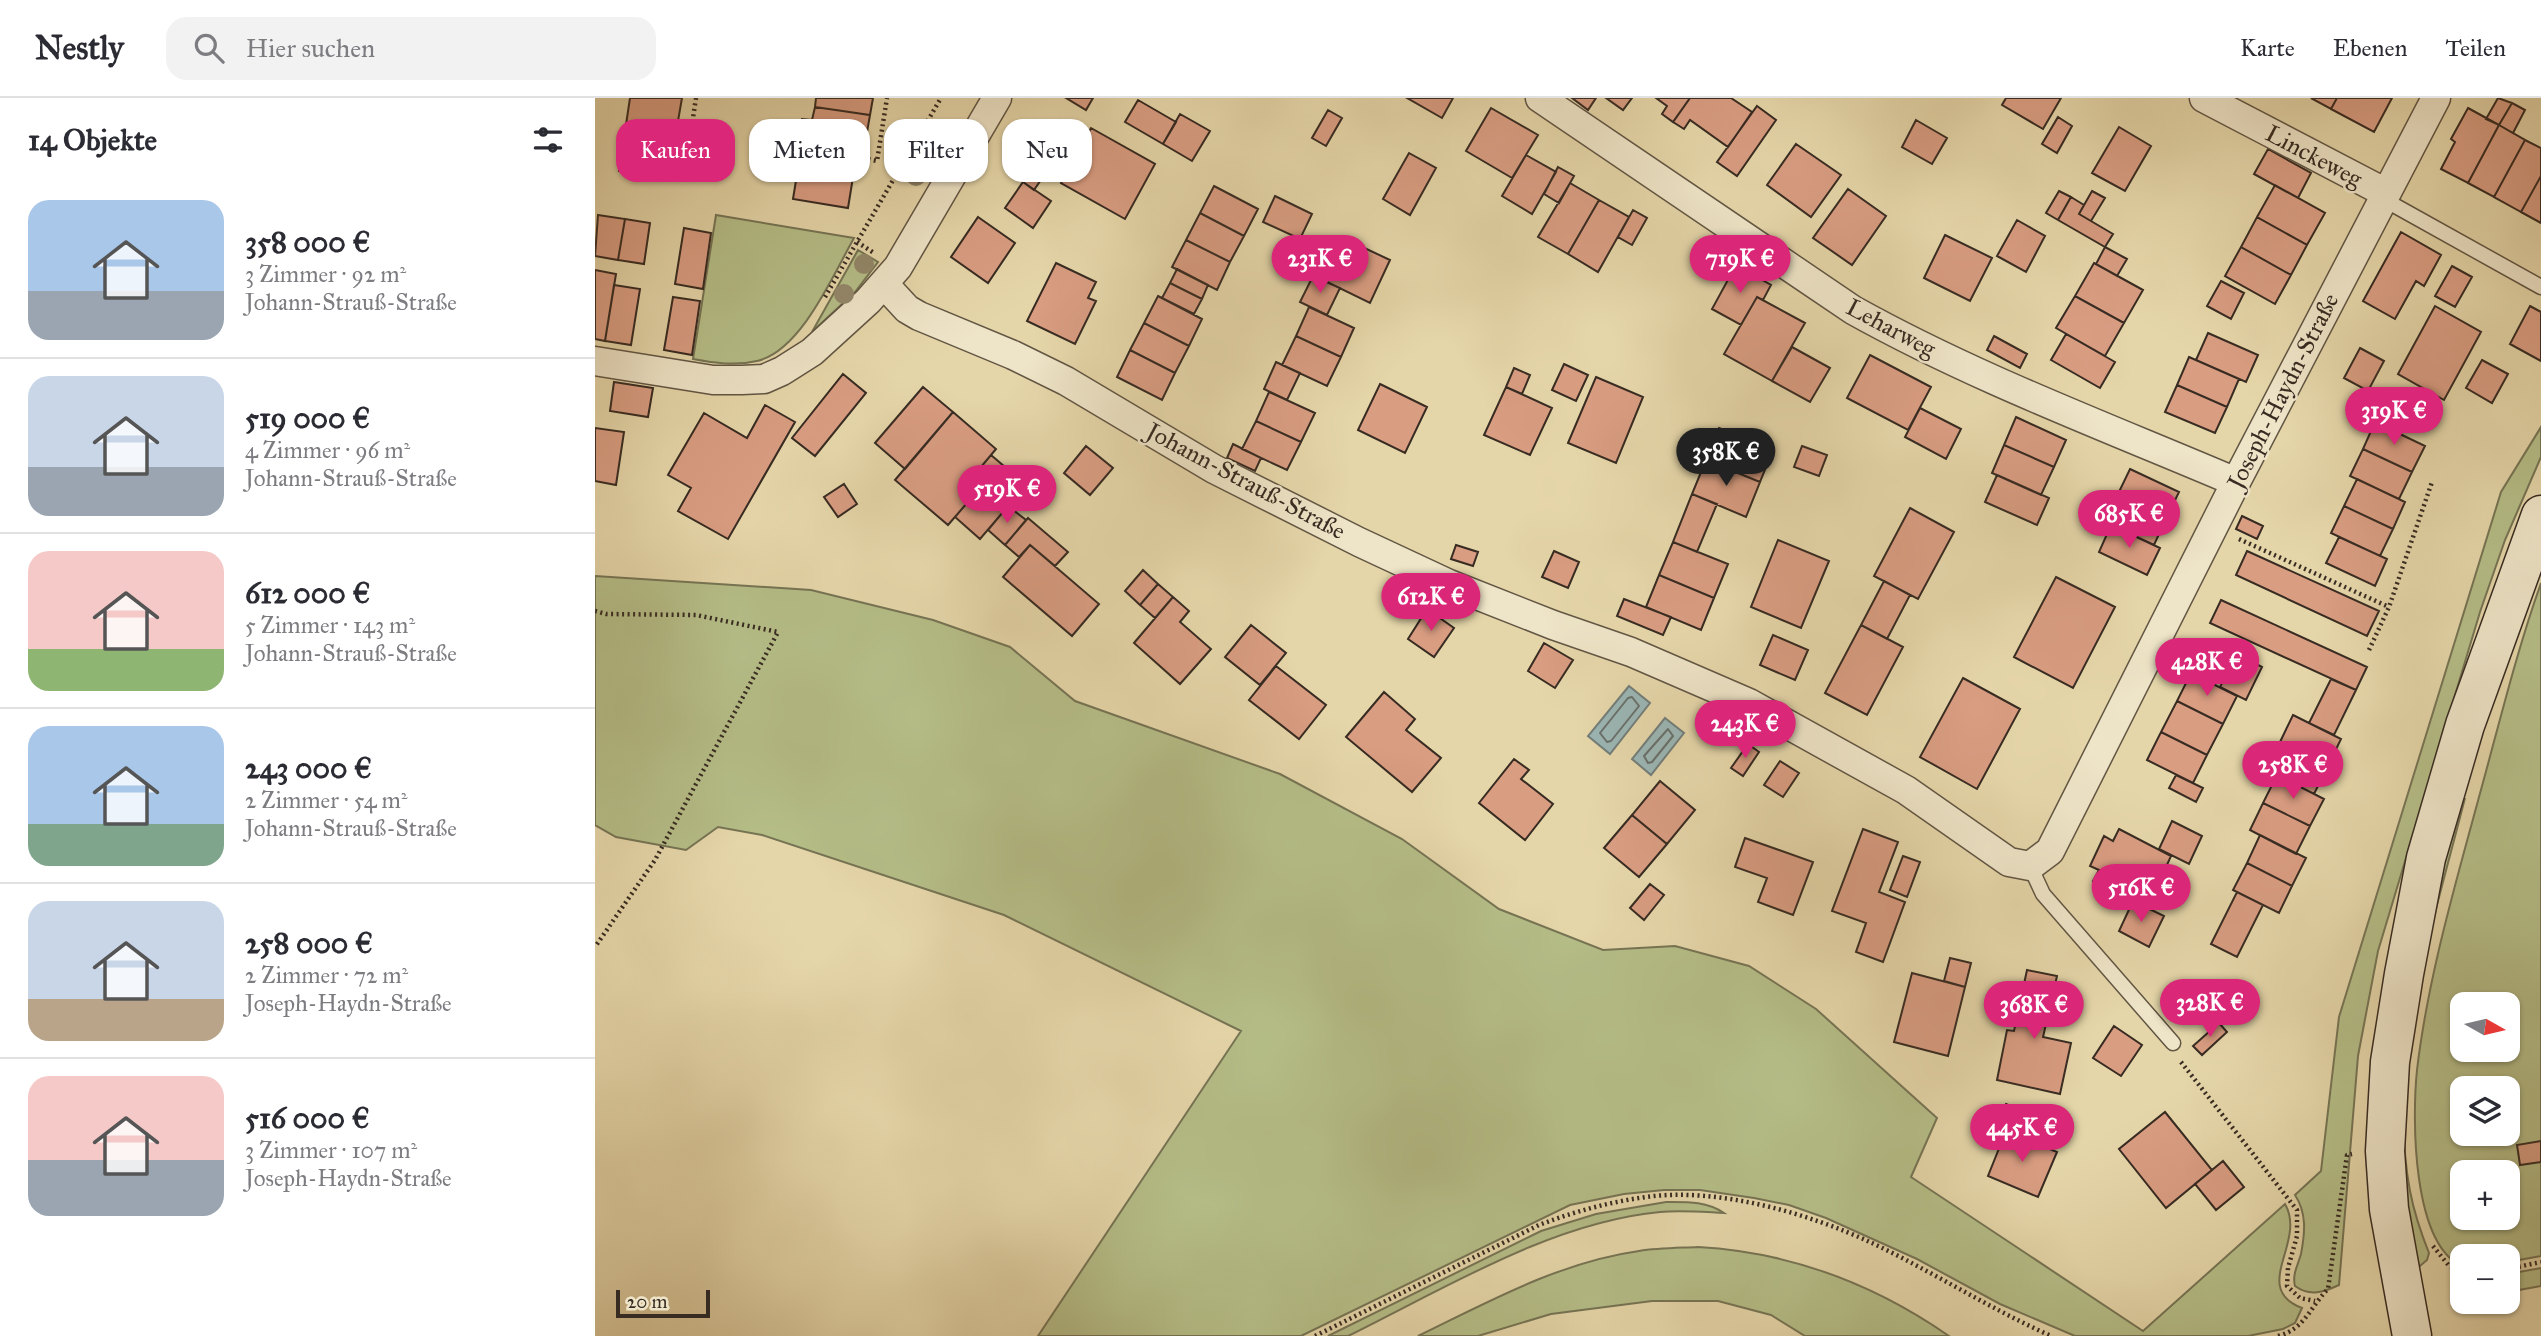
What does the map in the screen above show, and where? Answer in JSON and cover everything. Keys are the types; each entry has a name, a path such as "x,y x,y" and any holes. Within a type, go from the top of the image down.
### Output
{"main road":[{"path":"2412,1336 2389,1209 2385,1151 2390,1062 2426,858 2465,725 2541,515"}],"street":[{"path":"595,361 713,380 764,379 782,372 812,352 884,284 898,267 996,98"},
{"name":"Leharweg","path":"1540,98 1853,310 1899,336 1974,371 2236,482"},
{"name":"Linckeweg","path":"2204,98 2385,196"},
{"name":"Joseph-Haydn-Straße","path":"2030,866 2050,851 2236,482 2436,98"},
{"name":"Johann-Strauß-Straße","path":"884,284 907,309 919,316 1013,355 1066,381 1214,469 1359,542 1449,584 1631,652 1749,703 1906,790 2009,862 2030,866"}],"lane":[{"path":"2385,196 2541,287"},
{"path":"2030,866 2043,894 2173,1043"}],"path":[{"path":"693,119 696,98"},
{"path":"870,160 877,161 887,98"},
{"path":"823,301 941,98"},
{"path":"2369,650 2389,607 2432,482"},
{"path":"2213,527 2389,607"},
{"path":"595,611 605,614 696,615 778,632 656,860 595,947"},
{"path":"2173,1043 2175,1056 2297,1210 2297,1236 2288,1268 2287,1286 2300,1298 2315,1301"},
{"path":"2278,1336 2307,1319 2315,1301 2328,1289 2347,1155 2363,1151 2385,1151"},
{"path":"1315,1336 1539,1225 1572,1212 1648,1196 1726,1199 1788,1211 1870,1242 1997,1311 2051,1336"},
{"path":"2520,1266 2541,1262"}],"green space":[{"path":"716,215 854,238 826,291 801,327 788,343 757,361 725,363 693,359"},
{"path":"858,250 878,262 855,292 812,332"},
{"path":"2541,427 2541,457 2505,540 2480,612 2378,951 2358,1056 2339,1285 2322,1291 2306,1291 2295,1286 2294,1282 2304,1231 2302,1209 2295,1195 2321,1171 2339,1017 2501,492"},
{"path":"595,576 811,590 933,620 1010,647 1075,701 1280,774 1402,839 1499,909 1603,950 1675,946 1749,966 1816,1009 1937,1118 1911,1177 2143,1331 2285,1204 2290,1219 2290,1233 2280,1276 2281,1289 2287,1299 2302,1308 2295,1323 2283,1329 2248,1336 2075,1336 2000,1304 1917,1259 1826,1218 1789,1205 1754,1198 1700,1190 1664,1190 1624,1194 1570,1205 1301,1336 1038,1336 1241,1031 1004,915 762,835 718,827 686,850 616,837 595,825"},
{"path":"2541,583 2541,1256 2520,1260 2520,1244 2450,1244 2450,1256 2446,1253 2433,1233 2424,1207 2415,1118 2417,1070 2428,1001 2443,932 2508,689"},
{"path":"2465,798 2417,993 2404,1093 2404,1143 2410,1191 2429,1253 2427,1260 2420,1266 2416,1265 2394,1108 2433,875"},
{"path":"1666,1202 1703,1204 1724,1213 1660,1212 1620,1218 1579,1229 1499,1260 1348,1336 1328,1336 1541,1231 1596,1214"},
{"path":"1698,1247 1765,1256 1829,1274 1891,1301 1949,1336 1805,1336 1771,1315 1718,1301 1652,1301 1551,1314 1478,1336 1418,1336 1525,1285 1581,1264 1639,1251"},
{"path":"2541,1268 2541,1286 2520,1290 2520,1272"}],"water":[{"path":"1629,686 1650,703 1610,754 1588,736"},
{"path":"1665,718 1684,733 1651,775 1632,759"}],"building":[{"path":"630,98 682,98 678,119 627,119"},
{"path":"816,98 873,98 870,115 815,107"},
{"path":"1066,98 1093,98 1086,110"},
{"path":"1407,98 1453,98 1442,118"},
{"path":"1572,98 1596,98 1588,110"},
{"path":"1606,98 1632,98 1623,110"},
{"path":"1656,98 1690,98 1673,122 1662,114 1667,106"},
{"path":"1690,98 1731,98 1752,112 1728,147 1690,120 1684,129 1673,122"},
{"path":"2006,98 2061,98 2043,129 2002,105"},
{"path":"2311,98 2337,98 2331,109"},
{"path":"2337,98 2392,98 2374,132 2331,109"},
{"path":"2498,98 2512,103 2499,125 2486,119"},
{"path":"1138,100 1176,122 1163,144 1125,122"},
{"path":"2512,103 2525,110 2513,133 2499,125"},
{"path":"1757,106 1776,120 1737,176 1717,162"},
{"path":"815,107 870,115 869,119 812,119"},
{"path":"1491,108 1538,135 1512,178 1466,151"},
{"path":"2468,108 2499,125 2468,183 2441,169 2455,142 2451,139"},
{"path":"1328,110 1342,118 1326,146 1312,138"},
{"path":"1180,114 1210,131 1192,161 1163,144"},
{"path":"2058,117 2072,126 2057,153 2042,144"},
{"path":"1916,120 1947,138 1932,164 1902,147"},
{"path":"2499,125 2525,140 2494,197 2468,183"},
{"path":"2119,127 2151,146 2125,191 2092,173"},
{"path":"1092,129 1155,164 1125,219 1061,183 1092,182"},
{"path":"2525,140 2541,148 2541,176 2521,212 2494,197"},
{"path":"1796,144 1841,175 1811,217 1767,185"},
{"path":"2268,149 2311,173 2298,198 2254,174"},
{"path":"1409,153 1436,168 1410,215 1383,199"},
{"path":"1526,155 1556,172 1532,214 1502,196"},
{"path":"1558,167 1574,176 1559,203 1544,194"},
{"path":"2541,176 2541,223 2521,212"},
{"path":"796,182 852,182 848,208 793,199"},
{"path":"1023,182 1039,182 1034,190"},
{"path":"1023,182 1051,201 1033,228 1005,208"},
{"path":"1570,183 1599,200 1568,254 1538,237"},
{"path":"2275,185 2325,213 2307,245 2257,217"},
{"path":"1214,186 1258,209 1244,236 1200,213"},
{"path":"1848,189 1886,216 1852,265 1813,238"},
{"path":"2059,191 2071,197 2058,220 2046,213"},
{"path":"2092,191 2105,198 2091,221 2079,214"},
{"path":"1275,196 1312,214 1300,239 1263,222"},
{"path":"2071,197 2084,205 2079,214 2113,234 2105,247 2058,220"},
{"path":"1599,200 1629,217 1598,272 1568,254"},
{"path":"1633,210 1647,218 1632,245 1618,237"},
{"path":"1200,213 1244,236 1230,262 1186,240"},
{"path":"598,215 625,219 618,260 595,256"},
{"path":"978,217 1015,243 988,283 951,257"},
{"path":"2257,217 2307,245 2291,275 2241,247"},
{"path":"625,219 650,223 644,264 618,260"},
{"path":"2017,220 2045,236 2026,272 1997,256"},
{"path":"684,228 711,233 703,289 675,284"},
{"path":"2401,232 2441,255 2424,286 2416,281 2395,319 2363,301"},
{"path":"1945,235 1992,258 1970,301 1924,278"},
{"path":"1341,237 1390,260 1370,303 1321,279"},
{"path":"1186,240 1230,262 1217,290 1172,267"},
{"path":"2105,247 2127,259 2117,276 2096,264"},
{"path":"2241,247 2291,275 2275,304 2225,276"},
{"path":"1056,263 1096,282 1088,298 1096,301 1075,344 1027,321"},
{"path":"2094,263 2143,290 2124,323 2075,296"},
{"path":"1736,265 1771,285 1763,300 1757,297 1741,325 1712,309"},
{"path":"2452,266 2472,277 2455,307 2435,296"},
{"path":"1177,269 1208,285 1202,299 1170,283"},
{"path":"595,270 616,274 605,341 595,339"},
{"path":"1313,276 1340,288 1327,315 1300,302"},
{"path":"2221,281 2244,293 2231,319 2207,306"},
{"path":"1170,283 1202,299 1194,314 1162,298"},
{"path":"614,285 640,289 631,345 605,341"},
{"path":"1158,296 1202,319 1189,346 1144,323"},
{"path":"2075,296 2124,323 2105,356 2056,328"},
{"path":"673,297 700,301 692,355 664,350"},
{"path":"1757,297 1805,323 1772,381 1724,354"},
{"path":"2435,306 2481,332 2444,400 2398,374"},
{"path":"2530,306 2541,312 2541,361 2510,344"},
{"path":"1309,307 1354,328 1341,357 1296,336"},
{"path":"1144,323 1189,346 1175,373 1130,350"},
{"path":"2208,333 2258,355 2246,382 2196,360"},
{"path":"2066,334 2115,362 2100,388 2051,360"},
{"path":"1296,336 1341,357 1327,386 1282,365"},
{"path":"1994,336 2027,354 2020,368 1987,350"},
{"path":"1792,347 1830,368 1810,402 1772,381"},
{"path":"2360,348 2384,361 2368,391 2344,378"},
{"path":"1130,350 1175,373 1162,400 1117,377"},
{"path":"1870,355 1931,387 1908,430 1847,398"},
{"path":"2189,357 2239,379 2227,407 2177,385"},
{"path":"2482,360 2508,374 2492,403 2466,388"},
{"path":"1276,362 1300,373 1287,400 1264,389"},
{"path":"1564,364 1588,375 1576,401 1552,390"},
{"path":"1514,368 1530,375 1522,394 1506,387"},
{"path":"843,374 866,393 815,456 792,438"},
{"path":"1596,377 1643,397 1616,463 1568,443"},
{"path":"614,382 653,388 648,417 610,411"},
{"path":"1380,384 1427,407 1405,453 1358,430"},
{"path":"2177,385 2227,407 2215,433 2165,412"},
{"path":"923,387 953,412 905,469 875,443"},
{"path":"1506,387 1552,408 1530,455 1484,435"},
{"path":"1269,392 1315,413 1301,442 1256,421"},
{"path":"765,405 795,422 728,539 678,511 691,488 668,475 704,413 747,438"},
{"path":"1920,408 1961,429 1946,459 1905,437"},
{"path":"953,412 996,449 970,480 980,488 948,525 895,480"},
{"path":"2016,417 2066,440 2054,467 2004,445"},
{"path":"1256,421 1301,442 1287,470 1242,449"},
{"path":"2375,422 2425,446 2412,472 2363,449"},
{"path":"595,428 624,432 616,485 595,481"},
{"path":"1719,428 1773,450 1760,482 1706,460"},
{"path":"1233,444 1261,458 1255,471 1227,458"},
{"path":"2004,445 2054,467 2041,495 1992,473"},
{"path":"1086,446 1113,468 1090,495 1064,473"},
{"path":"1802,446 1827,455 1819,476 1794,467"},
{"path":"2363,449 2412,472 2399,499 2350,476"},
{"path":"991,455 1026,485 980,539 955,517 980,488 970,480"},
{"path":"1706,460 1760,482 1746,517 1692,494"},
{"path":"2130,469 2179,492 2166,519 2117,496"},
{"path":"1997,475 2049,498 2037,525 1985,502"},
{"path":"2357,479 2405,502 2393,529 2344,506"},
{"path":"844,484 857,504 838,517 824,497"},
{"path":"1692,494 1717,504 1697,552 1673,542"},
{"path":"2117,496 2166,519 2154,545 2105,522"},
{"path":"1008,506 1026,520 1005,545 988,530"},
{"path":"2344,506 2393,529 2380,556 2331,533"},
{"path":"1910,508 1954,532 1918,599 1874,576"},
{"path":"2242,516 2263,526 2257,539 2236,529"},
{"path":"1028,518 1068,552 1055,566 1030,545 1019,557 1005,545"},
{"path":"2111,525 2160,548 2147,575 2099,552"},
{"path":"2339,537 2387,559 2375,586 2326,563"},
{"path":"1778,540 1829,561 1801,628 1751,607"},
{"path":"1673,542 1728,564 1714,598 1659,575"},
{"path":"1030,545 1099,604 1072,636 1003,577"},
{"path":"1456,545 1478,552 1473,566 1451,559"},
{"path":"1554,551 1579,562 1568,588 1542,577"},
{"path":"2247,551 2379,611 2367,636 2236,575"},
{"path":"1143,570 1158,584 1140,605 1125,591"},
{"path":"1659,575 1714,598 1701,630 1646,607"},
{"path":"2056,577 2115,607 2073,688 2014,657"},
{"path":"1884,581 1910,595 1887,639 1861,625"},
{"path":"1158,584 1173,597 1155,618 1140,605"},
{"path":"1173,597 1189,611 1180,622 1211,649 1180,684 1134,643"},
{"path":"1624,599 1671,617 1663,635 1617,616"},
{"path":"2221,600 2367,667 2356,690 2210,623"},
{"path":"1427,609 1454,628 1434,657 1408,639"},
{"path":"1251,625 1286,653 1260,685 1225,657"},
{"path":"1861,625 1903,647 1867,715 1825,693"},
{"path":"1773,635 1808,650 1795,680 1760,665"},
{"path":"1544,643 1573,660 1555,688 1528,671"},
{"path":"2237,654 2262,667 2246,700 2220,687"},
{"path":"1276,666 1326,705 1299,739 1249,700"},
{"path":"2191,673 2237,696 2223,724 2177,701"},
{"path":"1963,678 2020,709 1977,789 1920,757"},
{"path":"2331,679 2356,690 2334,735 2309,723"},
{"path":"1384,692 1415,719 1406,730 1441,758 1412,792 1346,737"},
{"path":"2177,701 2223,724 2207,755 2161,732"},
{"path":"2293,715 2341,739 2328,766 2280,742"},
{"path":"2161,732 2207,755 2193,783 2147,760"},
{"path":"2280,742 2328,766 2314,794 2266,770"},
{"path":"1748,744 1759,752 1743,776 1731,768"},
{"path":"1514,759 1529,770 1521,779 1553,804 1525,840 1479,803"},
{"path":"1780,761 1799,773 1783,797 1764,785"},
{"path":"2176,775 2203,788 2196,802 2169,788"},
{"path":"2277,775 2324,799 2310,826 2263,803"},
{"path":"1660,781 1695,810 1667,844 1632,815"},
{"path":"2263,803 2310,826 2296,854 2250,830"},
{"path":"1632,815 1667,844 1639,877 1604,848"},
{"path":"2172,821 2202,836 2189,864 2159,849"},
{"path":"1863,829 1898,842 1879,892 1905,902 1883,962 1856,952 1866,923 1832,911"},
{"path":"2119,829 2171,856 2166,867 2171,870 2158,898 2152,895 2146,907 2093,881 2099,870 2090,866 2104,836 2113,841"},
{"path":"2260,835 2306,858 2292,886 2247,863"},
{"path":"1745,838 1813,862 1793,915 1758,902 1767,878 1735,867"},
{"path":"1903,856 1920,862 1907,897 1890,890"},
{"path":"2247,863 2292,886 2279,913 2233,890"},
{"path":"1650,884 1664,895 1644,920 1630,908"},
{"path":"2237,892 2263,905 2237,957 2211,944"},
{"path":"2133,901 2164,916 2149,947 2119,931"},
{"path":"1950,958 1971,963 1965,987 1944,981"},
{"path":"2027,970 2057,976 2043,1037 2071,1043 2060,1094 1997,1080 2007,1030 2014,1031"},
{"path":"1912,973 1965,987 1948,1056 1894,1042"},
{"path":"2219,1023 2227,1032 2202,1055 2193,1046"},
{"path":"2114,1026 2142,1045 2121,1076 2093,1058"},
{"path":"2006,1104 2044,1120 2035,1143 1996,1127"},
{"path":"2165,1112 2212,1170 2166,1208 2119,1149"},
{"path":"2006,1131 2057,1152 2038,1197 1988,1176"},
{"path":"2541,1141 2541,1162 2520,1165 2517,1146"},
{"path":"2223,1161 2244,1187 2216,1210 2195,1184"}]}
